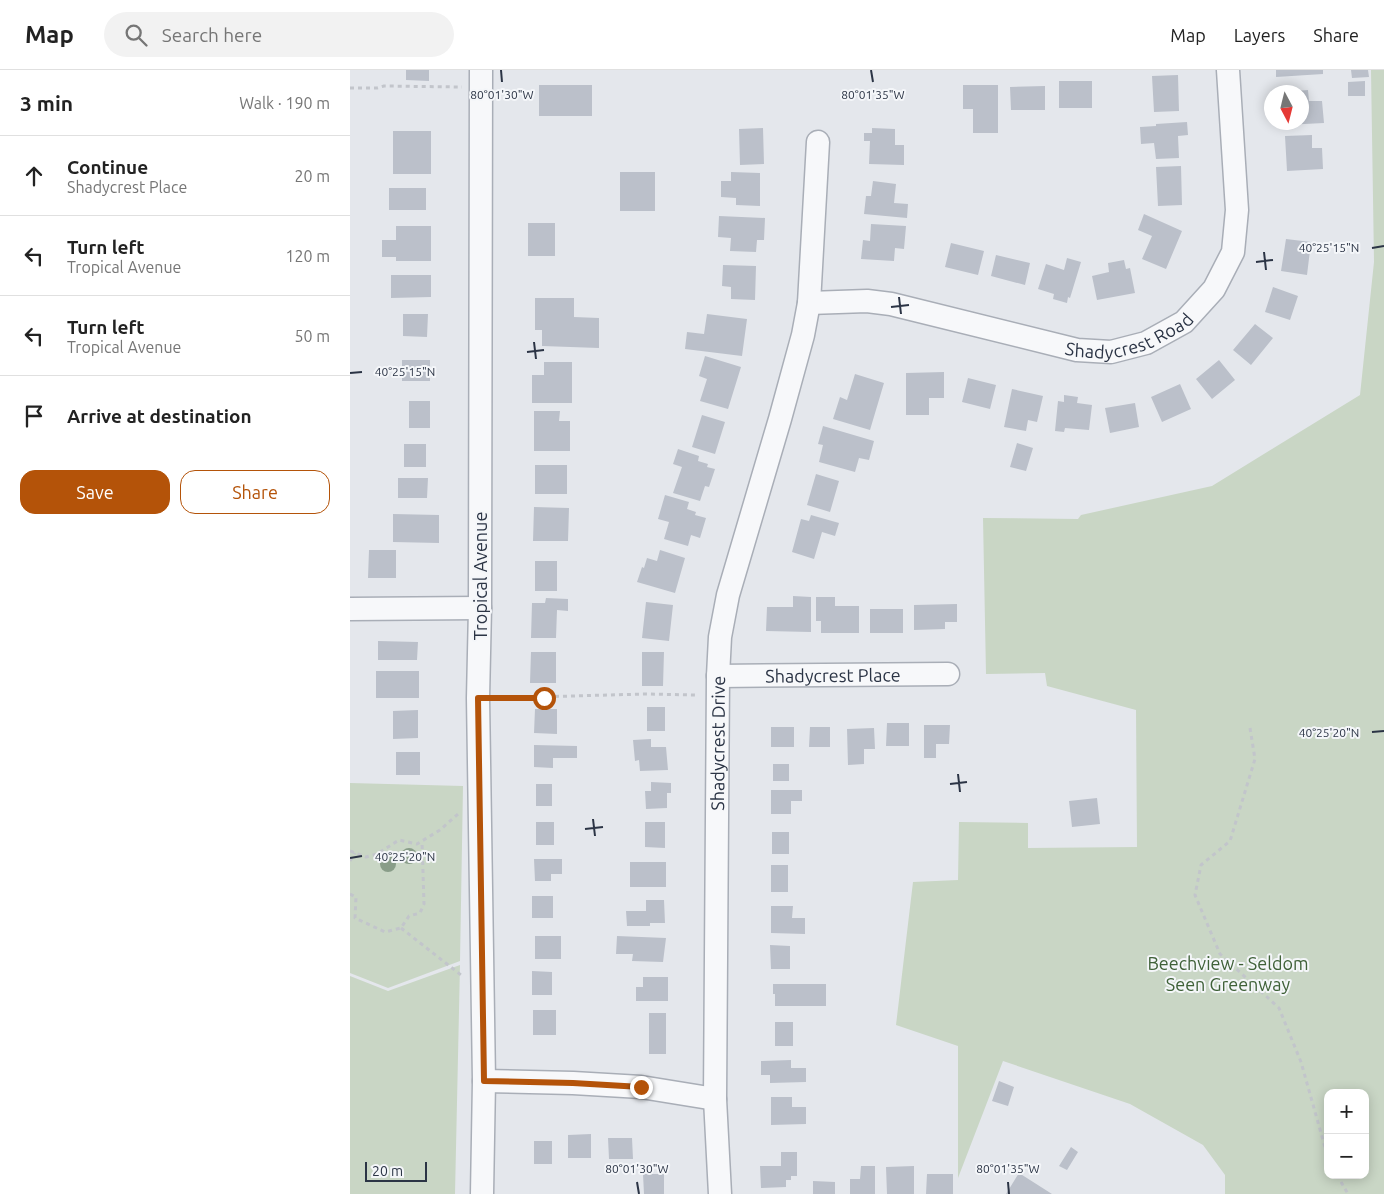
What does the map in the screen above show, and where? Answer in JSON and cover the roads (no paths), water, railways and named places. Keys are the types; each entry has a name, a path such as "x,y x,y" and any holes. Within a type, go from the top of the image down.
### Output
{"street":[{"name":"Tropical Avenue","path":"481,70 480,608 478,698 484,1081 482,1194"},
{"name":"Shadycrest Road","path":"809,303 867,301 891,304 1077,350 1111,352 1146,343 1184,322 1214,290 1234,252 1237,210 1228,70"},
{"name":"Shadycrest Drive","path":"720,1194 715,1099 720,638 728,595 803,335 809,303 818,142"},
{"path":"350,609 480,608"},
{"name":"Shadycrest Place","path":"718,686 948,674"},
{"path":"484,1081 641,1087 715,1099"}],"park label":[{"name":"Beechview - Seldom Seen Greenway","path":"1228,973"}]}
